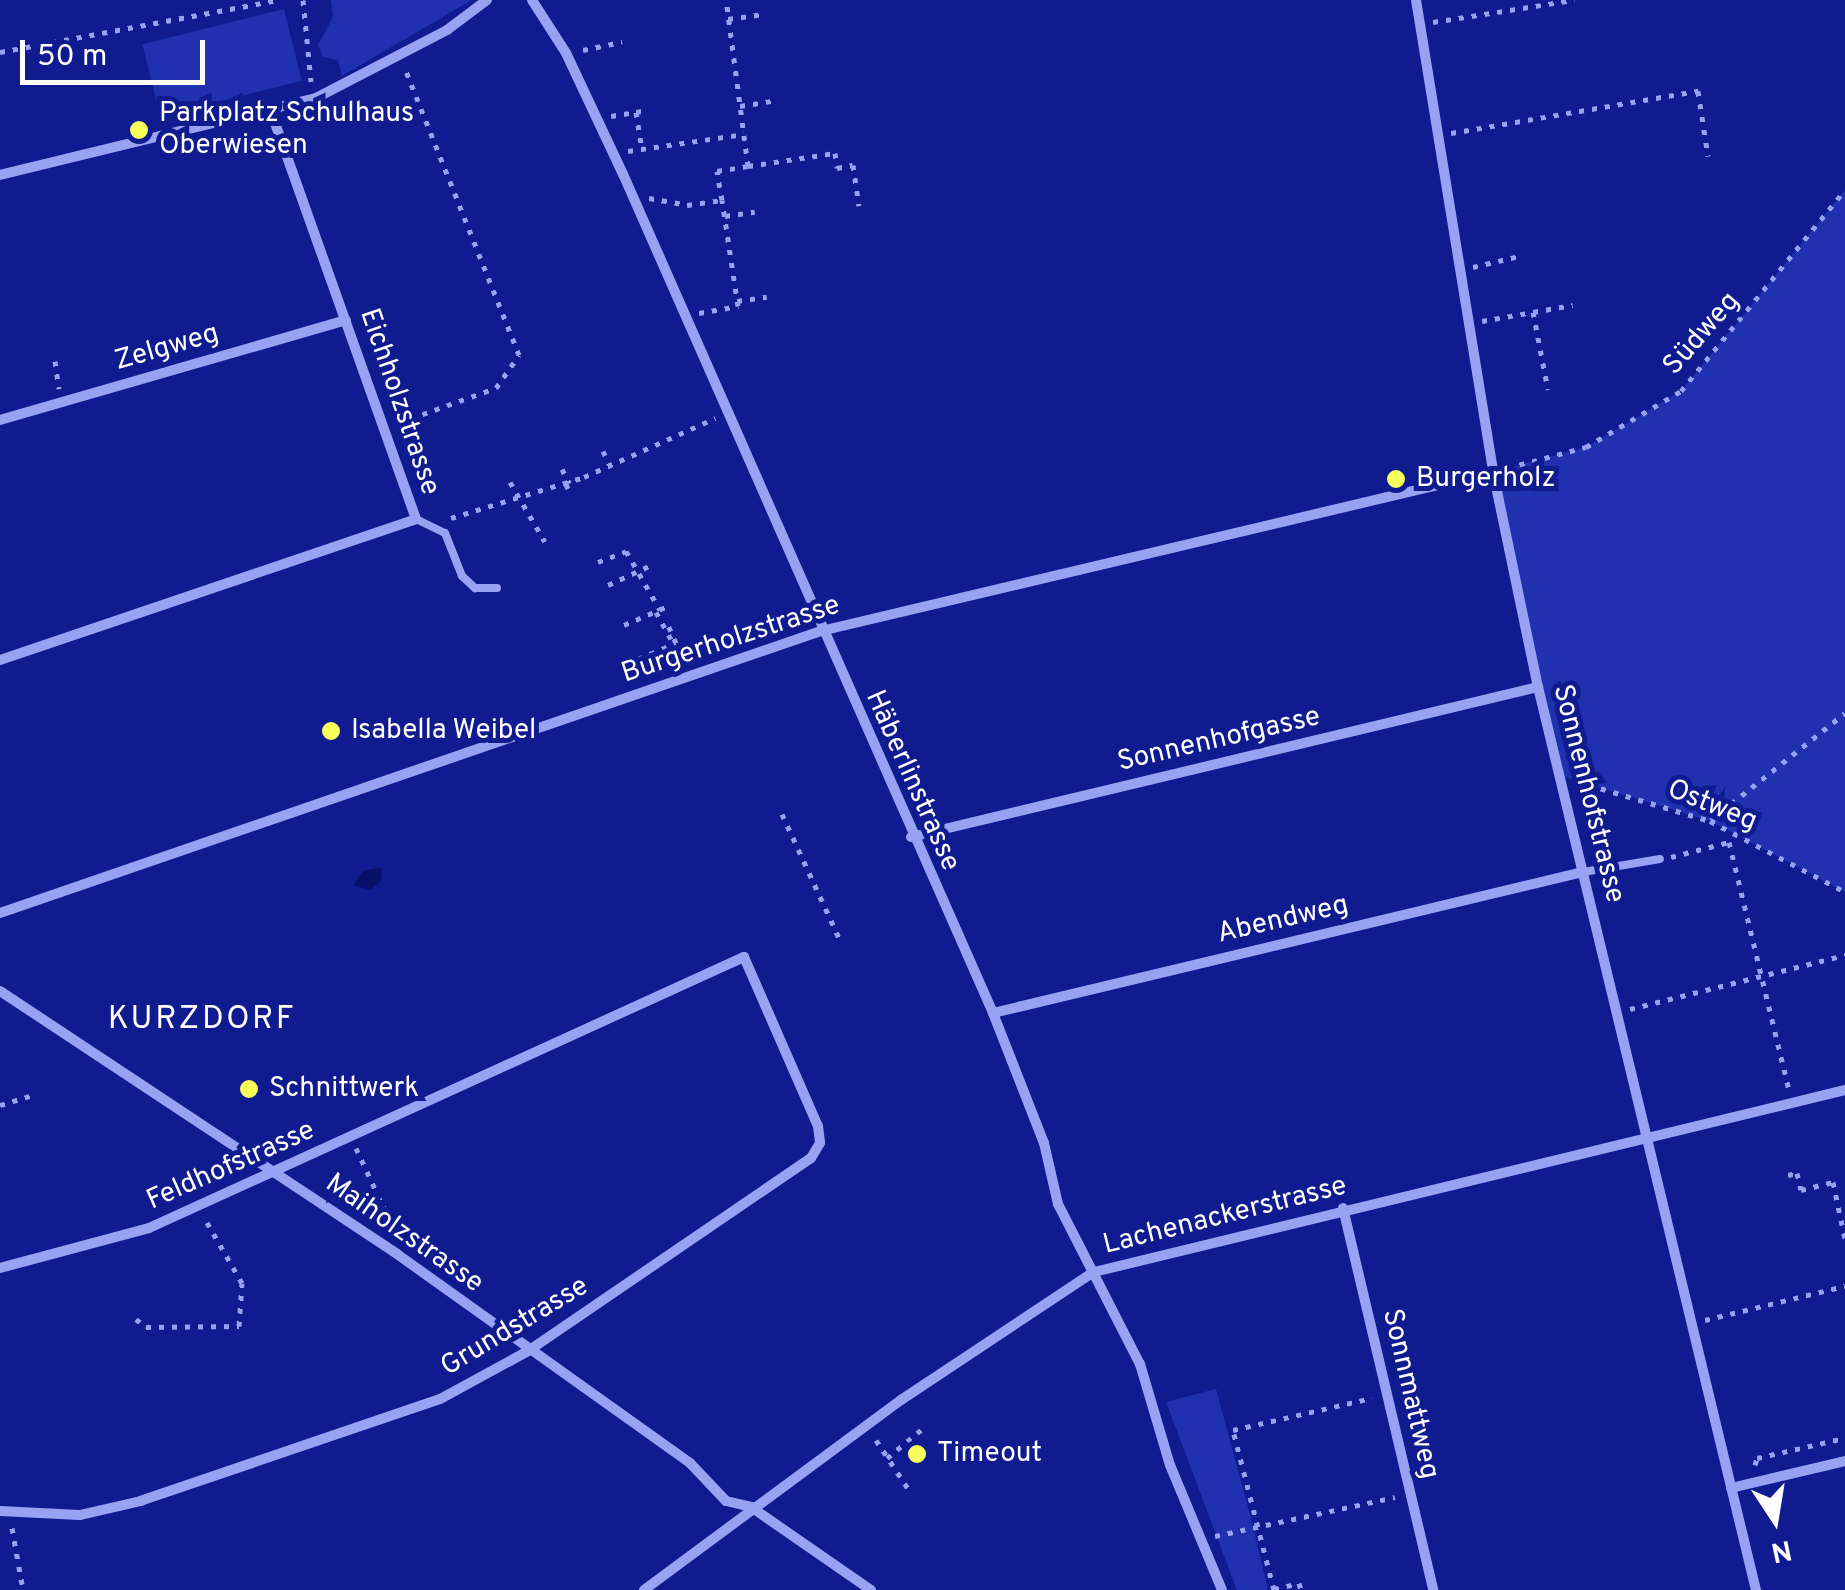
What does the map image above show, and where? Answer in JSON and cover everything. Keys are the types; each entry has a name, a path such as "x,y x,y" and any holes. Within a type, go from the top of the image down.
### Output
{"street":[{"path":"0,174 271,112 356,81 487,0"},
{"name":"Häberlinstrasse","path":"532,0 566,53 598,118 910,837 993,1013 1044,1143 1058,1204 1140,1364 1170,1465 1222,1590"},
{"name":"Sonnenhofstrasse","path":"1416,0 1493,472 1538,687 1756,1590"},
{"name":"Eichholzstrasse","path":"0,660 416,519 271,112"},
{"name":"Zelgweg","path":"0,420 346,320"},
{"name":"Burgerholzstrasse","path":"0,913 821,631 1493,472"},
{"name":"Sonnenhofgasse","path":"910,837 1538,687"},
{"name":"Abendweg","path":"993,1013 1583,872"},
{"name":"Feldhofstrasse","path":"0,1268 149,1228 744,958"},
{"name":"Grundstrasse","path":"0,1511 16,1515 80,1515 141,1501 440,1399 530,1350 811,1158 820,1143 744,958"},
{"name":"Maiholzstrasse","path":"0,991 275,1171 530,1350 690,1463 726,1501 751,1507 871,1590"},
{"name":"Lachenackerstrasse","path":"644,1590 866,1424 1094,1272 1343,1208 1845,1090"},
{"name":"Sonnmattweg","path":"1343,1208 1433,1590"},
{"path":"1731,1488 1845,1460"}],"lane":[{"path":"416,519 433,522 445,533 462,576 475,588 498,588"},
{"path":"1583,872 1660,859"}],"path":[{"path":"0,52 277,0"},
{"path":"302,0 312,87"},
{"path":"726,0 748,166"},
{"path":"1420,25 1574,0"},
{"path":"728,19 764,14"},
{"path":"566,53 622,42"},
{"path":"384,428 496,388 519,355 400,56"},
{"path":"1438,135 1698,91 1708,156"},
{"path":"740,106 776,100"},
{"path":"598,118 649,110"},
{"path":"636,112 642,148"},
{"path":"613,153 744,134"},
{"path":"685,316 738,306 717,170 835,154 837,168 854,166 859,206"},
{"name":"Südweg","path":"1493,472 1586,447 1682,392 1845,190"},
{"path":"633,197 687,205 722,200"},
{"path":"724,216 755,212"},
{"path":"1460,269 1519,256"},
{"path":"737,301 767,297"},
{"path":"1469,323 1573,304"},
{"path":"1533,312 1548,390"},
{"path":"56,361 52,370 63,402"},
{"path":"433,522 567,483 727,412"},
{"path":"603,450 609,464"},
{"path":"562,468 570,495"},
{"path":"510,482 545,542"},
{"path":"598,562 626,550 674,644"},
{"path":"608,584 651,565"},
{"path":"624,625 668,606"},
{"path":"666,621 674,644"},
{"path":"638,659 674,644"},
{"path":"1710,820 1845,713"},
{"name":"Ostweg","path":"1558,775 1710,820 1845,892"},
{"path":"782,814 841,942"},
{"path":"1660,859 1729,842 1792,1102"},
{"path":"1618,1012 1845,955"},
{"path":"0,1105 32,1095"},
{"path":"351,1137 402,1246"},
{"path":"1788,1175 1797,1173 1802,1190 1832,1182 1845,1239"},
{"path":"136,1319 146,1326 240,1326 242,1283 204,1216"},
{"path":"1692,1323 1845,1286"},
{"path":"1300,1590 1299,1583 1274,1590 1234,1430 1387,1395"},
{"path":"866,1424 911,1493"},
{"path":"887,1458 922,1429"},
{"path":"1749,1484 1757,1458 1845,1438"},
{"path":"1203,1539 1410,1494"},
{"path":"16,1515 11,1534 24,1590"}],"shaded area":[{"path":"331,0 470,1 342,76 338,60 323,57 318,45 333,17"},
{"path":"284,9 302,81 160,116 142,44"},
{"path":"1845,190 1845,892 1710,821 1558,775 1493,472 1586,447 1681,391"},
{"path":"382,867 381,881 370,890 353,885 363,871"},
{"path":"1216,1389 1268,1590 1237,1590 1166,1402"}],"place":[{"name":"Parkplatz Schulhaus Oberwiesen","path":"139,130"},
{"name":"Burgerholz","path":"1396,479"},
{"name":"Isabella Weibel","path":"331,731"},
{"name":"Schnittwerk","path":"249,1089"},
{"name":"Timeout","path":"917,1454"}],"district":[{"name":"KURZDORF","path":"202,1020"}]}
